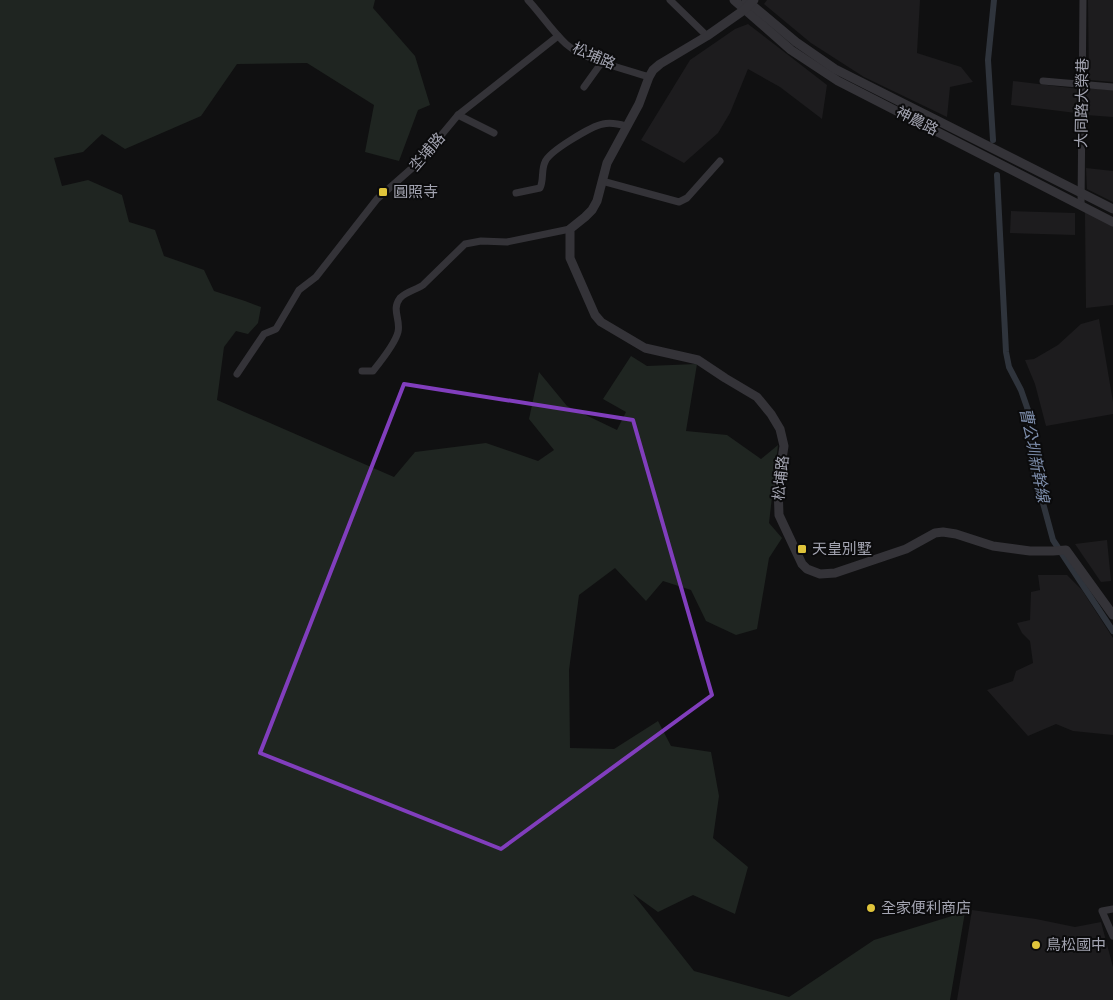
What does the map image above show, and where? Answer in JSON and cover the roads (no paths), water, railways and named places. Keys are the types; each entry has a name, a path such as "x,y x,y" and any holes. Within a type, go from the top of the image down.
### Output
{"street":[{"name":"松埔路","path":"528,0 558,36 578,53 649,77"},
{"path":"670,0 707,36"},
{"name":"神農路","path":"734,0 749,4 796,42 835,69 1113,209"},
{"name":"大同路大榮巷","path":"1081,206 1083,0"},
{"path":"362,371 373,371 398,333 395,312 396,304 401,297 407,292 424,285 465,244 481,240 506,242 570,229 592,210 597,200 607,163 639,104 649,77 660,64 707,36 749,4"},
{"name":"神農路","path":"749,4 791,50 838,81 1113,222"},
{"name":"坔埔路","path":"236,374 264,334 276,329 299,290 316,277 377,199 420,162 458,115 558,36"},
{"path":"584,86 602,62"},
{"path":"1043,81 1113,87"},
{"path":"458,115 494,133"},
{"path":"516,193 540,188 544,163 547,157 566,144 600,124 609,123 626,126"},
{"path":"602,182 679,202 687,198 720,160"},
{"name":"松埔路","path":"570,229 570,258 595,315 601,322 644,348 698,360 757,397 771,414 780,429 784,446 778,485 779,515 799,558 807,569 820,574 835,573 906,549 936,533 943,532 956,534 993,546 1030,551 1053,552 1066,550 1113,615"},
{"path":"1113,909 1102,911 1113,936"}],"waterway":[{"name":"曹公圳新幹線","path":"993,140 988,60 994,0"},
{"name":"曹公圳新幹線","path":"997,175 1006,352 1009,367 1021,390 1029,413 1033,466 1053,540 1113,631"}],"place":[{"name":"圓照寺","path":"383,192"},
{"name":"天皇別墅","path":"802,549"},
{"name":"全家便利商店","path":"871,908"},
{"name":"鳥松國中","path":"1036,945"}]}
